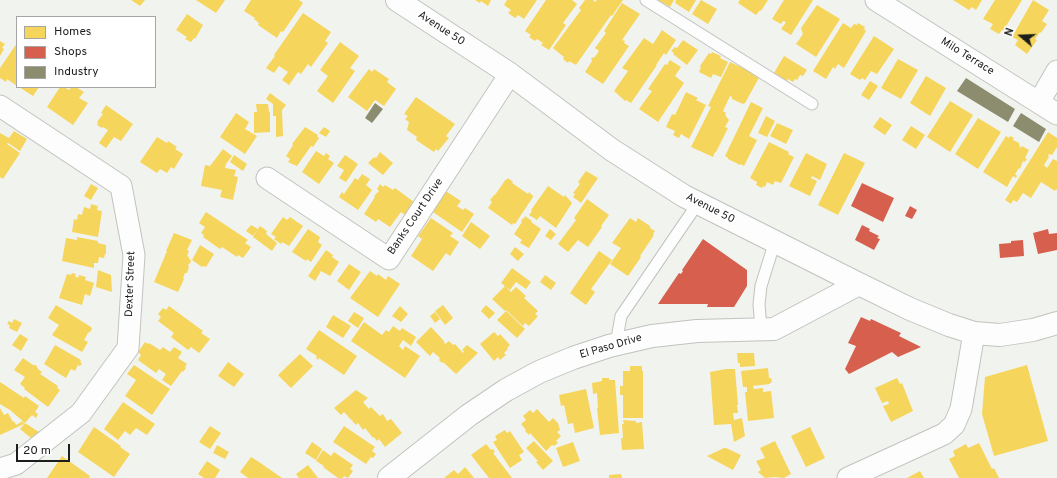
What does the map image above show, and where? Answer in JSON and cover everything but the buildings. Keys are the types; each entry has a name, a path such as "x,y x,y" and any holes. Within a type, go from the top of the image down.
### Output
{"street":[{"name":"Avenue 50","path":"398,0 510,74 612,150 684,196 910,309 949,325 974,333 1000,335 1033,330 1057,323"},
{"name":"Milo Terrace","path":"876,0 1057,114"},
{"path":"1039,102 1057,71"},
{"name":"Banks Court Drive","path":"267,178 389,259 510,74"},
{"name":"Dexter Street","path":"0,106 121,186 134,255 128,348 81,413 16,464 0,469"},
{"name":"El Paso Drive","path":"389,478 469,415 506,390 539,372 573,358 616,344 652,336 697,331 774,329 859,284"},
{"path":"848,478 944,434 954,425 961,409 974,333"}],"lane":[{"path":"646,0 812,104"},
{"path":"616,344 621,316 698,203"},
{"path":"761,330 759,304 761,286 775,241"}]}
